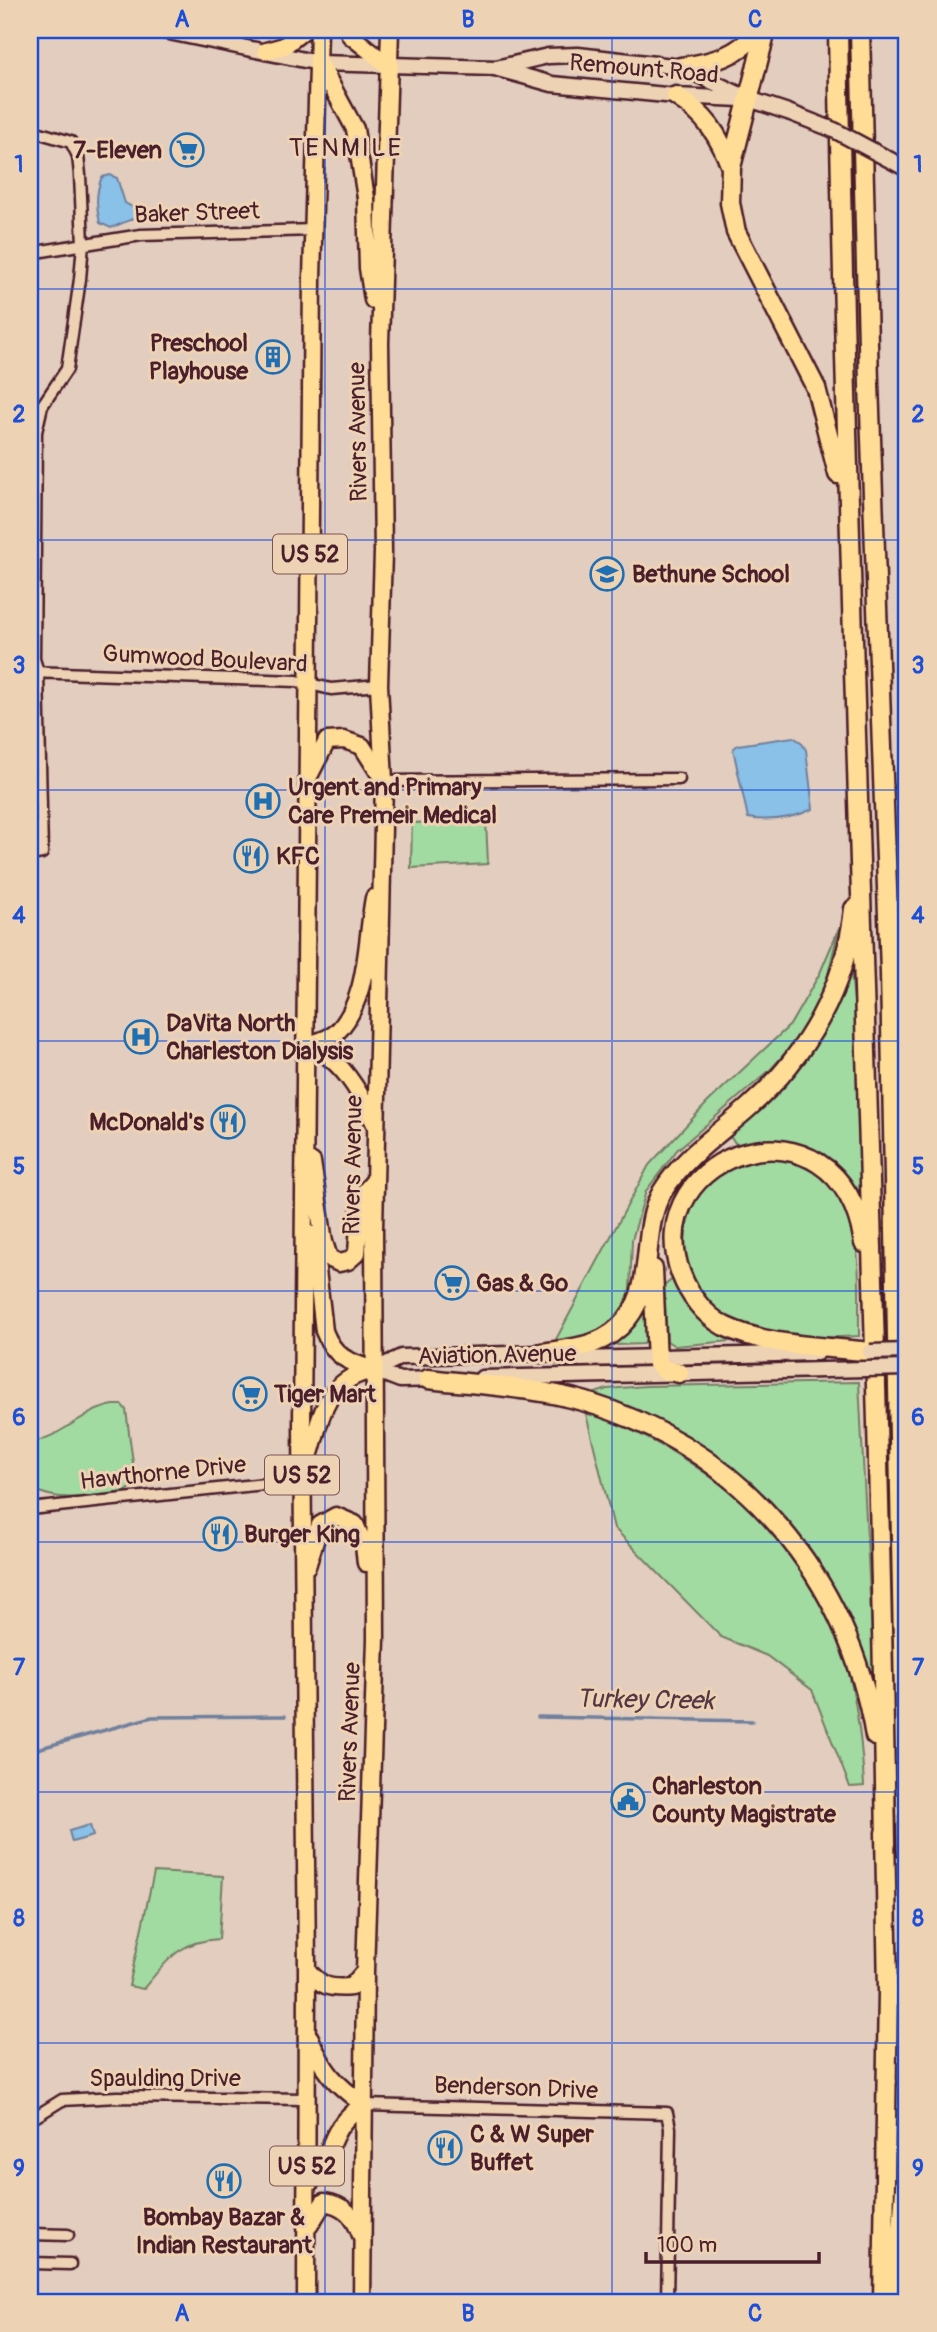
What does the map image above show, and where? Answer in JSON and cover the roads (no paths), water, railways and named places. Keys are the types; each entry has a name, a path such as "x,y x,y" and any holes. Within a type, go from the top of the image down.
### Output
{"highway":[{"path":"681,67 712,63 737,52 760,30"},
{"path":"766,30 731,167 730,203 736,232 816,388 830,432 839,479 850,589"},
{"path":"838,30 850,589 876,1334 886,1844 883,2302"},
{"path":"860,30 869,383 890,972 907,1850"},
{"path":"676,96 699,111 714,130 731,167"},
{"path":"541,1353 588,1347 603,1341 628,1319 642,1288 660,1195 681,1166 750,1107 783,1072 822,1015 840,971 853,919 857,800"},
{"path":"870,1352 824,1350 771,1341 725,1326 700,1306 684,1282 676,1260 680,1215 698,1180 727,1158 744,1152 778,1149 817,1162 831,1171 857,1209 862,1226 876,1334"},
{"path":"651,1234 656,1357 664,1370 679,1373"},
{"path":"428,1379 530,1391 610,1410 692,1451 729,1477 769,1514 822,1583 856,1655 878,1751 886,1844"},
{"path":"897,2302 907,2160"}],"main road":[{"name":"Remount Road","path":"159,30 320,63 496,68 548,56 578,55 681,67 749,99 834,131 907,169"},
{"path":"266,51 284,46 304,30"},
{"name":"Rivers Avenue","path":"306,2302 307,1970 302,1480 314,230 320,30"},
{"path":"349,30 350,35 390,67"},
{"name":"Rivers Avenue","path":"362,2302 365,1971 376,1639 375,1180 384,781 379,685 383,552 380,343 390,30"},
{"path":"320,63 355,129 366,198 368,268 380,343"},
{"name":"Remount Road","path":"496,68 552,84 676,96 749,99"},
{"path":"308,779 327,741 344,740 362,746 384,781"},
{"path":"306,1046 336,1032 348,1017 358,994 383,863"},
{"path":"306,1046 327,1055 349,1078 376,1126"},
{"path":"305,1111 324,1242 329,1258 335,1262 348,1261 357,1253 361,1196 375,1180"},
{"path":"304,1174 324,1331 332,1349 344,1361 374,1370"},
{"name":"Aviation Avenue","path":"374,1370 401,1357 541,1353 581,1359 824,1350"},
{"path":"870,1352 907,1351"},
{"name":"Aviation Avenue","path":"374,1370 400,1380 907,1368"},
{"path":"302,1480 321,1410 328,1399 353,1377 374,1370"},
{"path":"302,1587 320,1525 336,1516 351,1521 364,1545 376,1639"},
{"path":"307,1970 320,1986 336,1989 351,1987 365,1971"},
{"path":"307,2030 323,2069 340,2088 364,2105 347,2115 324,2155 318,2176 308,2183"},
{"path":"307,2229 324,2202 337,2204 357,2224 363,2241"}],"street":[{"path":"30,130 71,142 78,156 83,244 67,369 42,406 33,432 34,672 42,853 30,855"},
{"name":"Baker Street","path":"30,253 141,234 314,230"},
{"name":"Gumwood Boulevard","path":"34,672 309,684 331,689 379,685"},
{"path":"384,781 679,779"},
{"name":"Hawthorne Drive","path":"35,1509 302,1480"},
{"path":"30,1501 35,1509"},
{"name":"Spaulding Drive","path":"30,2120 62,2100 306,2099"},
{"name":"Benderson Drive","path":"364,2105 667,2113 670,2128 667,2302"},
{"path":"30,2234 68,2235"},
{"path":"30,2263 70,2264"}],"water":[{"path":"110,175 117,178 125,203 134,208 137,217 111,228 100,223 97,206 102,177"},
{"path":"793,737 801,742 806,750 813,809 781,819 748,818 733,749 738,745"},
{"path":"90,1825 93,1836 72,1842 69,1831"}],"waterway":[{"name":"Turkey Creek","path":"30,1751 152,1717 285,1716"},
{"name":"Turkey Creek","path":"538,1717 752,1721"}],"place":[{"name":"7-Eleven","path":"187,150"},
{"name":"Preschool Playhouse","path":"273,357"},
{"name":"Bethune School","path":"607,574"},
{"name":"Urgent and Primary Care Premeir Medical","path":"263,801"},
{"name":"KFC","path":"251,856"},
{"name":"DaVita North Charleston Dialysis","path":"141,1037"},
{"name":"McDonald's","path":"228,1122"},
{"name":"Gas & Go","path":"452,1283"},
{"name":"Tiger Mart","path":"250,1394"},
{"name":"Burger King","path":"220,1534"},
{"name":"Charleston County Magistrate","path":"628,1800"},
{"name":"C & W Super Buffet","path":"445,2148"},
{"name":"Bombay Bazar & Indian Restaurant","path":"224,2181"}],"district":[{"name":"TENMILE","path":"346,148"}]}
